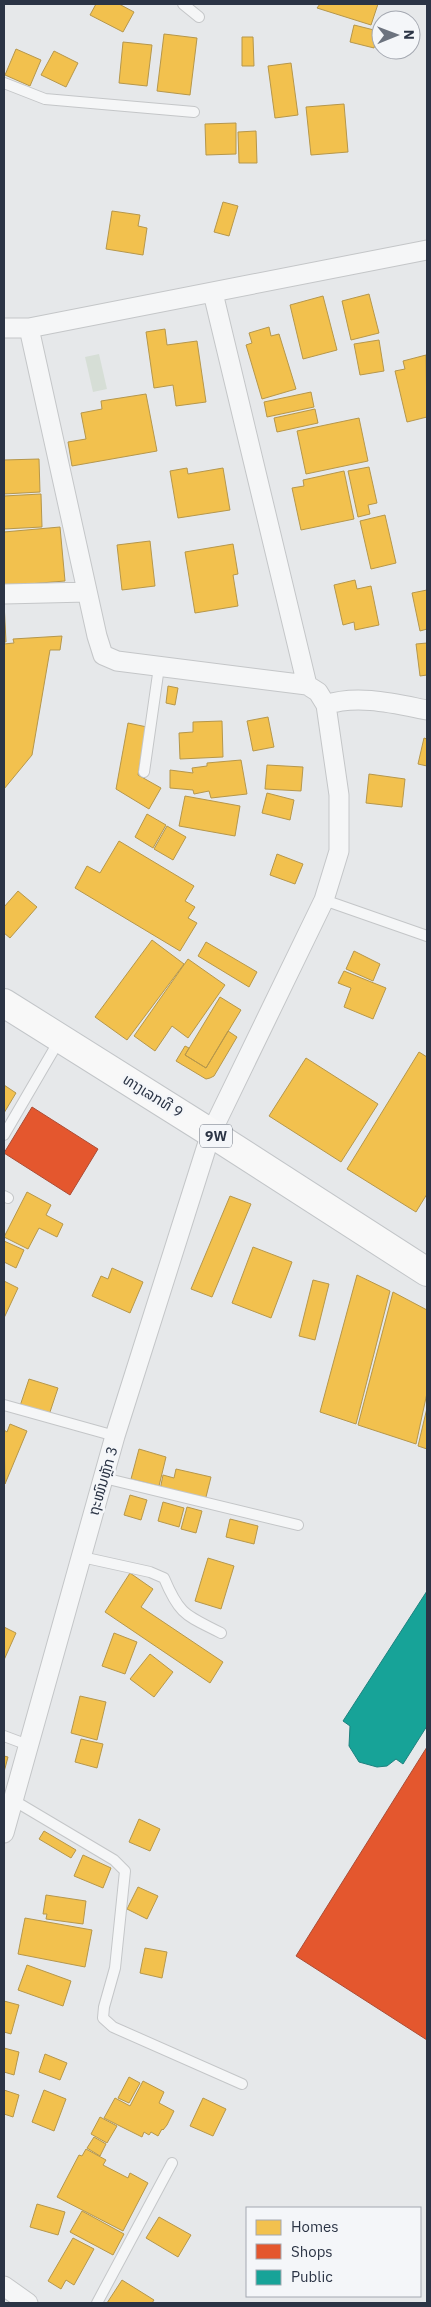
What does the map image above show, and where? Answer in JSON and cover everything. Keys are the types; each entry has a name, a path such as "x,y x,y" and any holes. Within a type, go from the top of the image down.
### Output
{"main road":[{"name":"ທາງເລກທີ 9","path":"4,1003 427,1272"}],"street":[{"path":"4,328 29,328 427,250"},
{"path":"213,293 306,685"},
{"path":"29,328 87,592 103,655 117,661 306,685 318,692 326,705 335,702 360,701 391,703 427,710"},
{"path":"4,594 87,592"},
{"name":"ຖະໜົນຫຼັກ 3","path":"4,1833 115,1436 211,1133 324,900 339,851 339,795 326,705"},
{"path":"4,2286 28,2303"}],"lane":[{"path":"183,4 199,17"},
{"path":"4,83 45,99 194,112"},
{"path":"144,772 159,667"},
{"path":"324,900 427,936"},
{"path":"4,1135 60,1038"},
{"path":"4,1405 115,1436"},
{"path":"104,1478 298,1525"},
{"path":"82,1557 150,1572 164,1578 174,1600 185,1614 221,1633"},
{"path":"4,1736 28,1745"},
{"path":"13,1800 114,1860 125,1871 115,1968 104,2007 103,2018 113,2027 242,2084"},
{"path":"97,2303 172,2162"}],"shaded area":[{"path":"99,354 107,389 93,392 85,357"}],"building: Homes":[{"path":"96,4 119,4 134,12 123,32 90,15"},
{"path":"320,4 378,4 376,10 371,10 371,25 317,8"},
{"path":"354,25 371,29 371,47 350,42"},
{"path":"164,34 197,38 190,95 157,91"},
{"path":"242,37 253,37 254,66 242,66"},
{"path":"123,42 152,45 147,86 119,83"},
{"path":"16,49 41,60 30,86 5,75"},
{"path":"54,51 78,63 66,87 41,75"},
{"path":"291,63 298,115 275,118 268,66"},
{"path":"344,104 348,152 311,155 306,107"},
{"path":"236,123 236,154 206,155 205,124"},
{"path":"256,131 257,163 239,163 238,132"},
{"path":"223,202 238,206 229,236 214,232"},
{"path":"112,211 140,215 138,226 147,228 143,255 106,249"},
{"path":"369,294 379,333 351,340 342,301"},
{"path":"323,296 337,350 303,359 290,305"},
{"path":"269,327 271,336 279,334 296,389 262,399 246,345 252,343 249,333"},
{"path":"165,329 167,345 197,341 206,402 176,406 173,385 154,388 146,332"},
{"path":"379,340 384,371 360,375 354,344"},
{"path":"426,355 427,417 407,422 395,371 405,369 403,361"},
{"path":"311,392 314,407 267,417 264,402"},
{"path":"146,394 157,451 72,466 68,442 86,439 81,413 102,409 101,401"},
{"path":"315,409 318,423 277,432 274,418"},
{"path":"359,418 368,461 306,474 297,431"},
{"path":"39,459 40,492 4,494 4,460"},
{"path":"369,467 377,503 368,505 370,514 358,517 348,471"},
{"path":"187,468 188,474 223,468 230,510 178,518 170,471"},
{"path":"344,471 354,519 301,530 292,488 304,486 303,480"},
{"path":"41,494 42,527 4,529 4,496"},
{"path":"385,515 396,563 371,569 360,521"},
{"path":"60,527 65,581 4,586 4,532"},
{"path":"150,541 155,586 122,590 117,545"},
{"path":"233,544 238,574 233,575 238,606 195,613 185,552"},
{"path":"355,580 357,589 371,586 379,625 355,630 354,622 343,625 334,585"},
{"path":"427,590 427,629 420,631 412,593"},
{"path":"4,602 6,642 4,642"},
{"path":"62,636 60,650 50,650 32,755 4,789 4,644 14,643 13,639"},
{"path":"427,643 427,675 420,676 416,644"},
{"path":"168,686 178,688 175,705 166,703"},
{"path":"268,717 274,747 253,751 247,721"},
{"path":"222,721 223,757 180,759 179,733 193,732 193,722"},
{"path":"128,723 147,727 138,775 161,788 149,809 116,789"},
{"path":"424,738 427,739 427,766 418,764"},
{"path":"241,760 247,794 211,798 209,791 194,794 193,790 170,788 170,770 193,773 192,768 207,766 207,763"},
{"path":"267,765 303,767 301,791 265,789"},
{"path":"369,774 405,779 402,807 366,803"},
{"path":"267,793 294,800 290,820 262,813"},
{"path":"185,796 240,806 235,836 179,826"},
{"path":"147,814 166,825 153,848 135,837"},
{"path":"167,826 186,837 173,860 154,849"},
{"path":"119,841 194,886 185,901 195,907 188,918 197,923 180,951 75,888 87,866 100,873"},
{"path":"277,854 303,864 295,884 270,875"},
{"path":"18,891 37,907 10,938 4,933 4,907"},
{"path":"152,940 184,964 127,1040 95,1017"},
{"path":"206,942 257,972 249,987 198,956"},
{"path":"354,951 380,964 373,981 346,969"},
{"path":"188,959 225,985 188,1038 172,1026 155,1051 134,1036"},
{"path":"344,971 386,988 373,1019 344,1007 351,988 338,983"},
{"path":"220,997 241,1010 206,1068 185,1055"},
{"path":"228,1031 237,1037 214,1076 206,1079 176,1061 185,1046 189,1048 185,1055 206,1068"},
{"path":"419,1052 427,1057 427,1194 416,1212 347,1169"},
{"path":"306,1058 378,1104 341,1162 269,1116"},
{"path":"4,1085 16,1093 4,1113"},
{"path":"27,1192 51,1205 46,1215 63,1224 57,1237 39,1228 28,1249 4,1237"},
{"path":"230,1196 251,1204 212,1297 191,1289"},
{"path":"4,1241 24,1250 16,1268 4,1262"},
{"path":"253,1247 292,1262 271,1318 232,1303"},
{"path":"112,1268 143,1282 130,1313 92,1296 101,1276 108,1279"},
{"path":"357,1275 390,1291 356,1424 320,1412"},
{"path":"313,1280 329,1284 315,1340 299,1336"},
{"path":"4,1281 18,1288 4,1318"},
{"path":"393,1292 427,1310 427,1393 416,1444 358,1425"},
{"path":"29,1379 58,1388 49,1415 20,1406"},
{"path":"427,1408 427,1449 418,1446"},
{"path":"10,1424 27,1431 5,1484 4,1430 7,1432"},
{"path":"139,1449 166,1457 159,1486 131,1479"},
{"path":"176,1469 211,1477 205,1501 160,1490 163,1475 174,1478"},
{"path":"130,1495 147,1500 141,1520 124,1515"},
{"path":"163,1502 184,1508 179,1527 158,1521"},
{"path":"187,1507 202,1511 196,1533 181,1529"},
{"path":"230,1519 258,1526 254,1544 226,1537"},
{"path":"208,1558 234,1566 221,1609 195,1601"},
{"path":"130,1573 153,1589 141,1607 223,1662 210,1683 105,1612"},
{"path":"4,1627 16,1633 4,1660"},
{"path":"114,1633 137,1642 125,1674 102,1666"},
{"path":"150,1654 173,1672 154,1697 130,1679"},
{"path":"80,1696 106,1702 97,1740 71,1733"},
{"path":"81,1739 103,1744 97,1768 75,1762"},
{"path":"4,1756 8,1757 4,1772"},
{"path":"139,1819 160,1829 150,1851 129,1842"},
{"path":"44,1831 76,1850 71,1858 39,1839"},
{"path":"83,1855 111,1868 103,1888 74,1876"},
{"path":"138,1887 158,1896 147,1919 127,1909"},
{"path":"46,1895 86,1901 83,1924 46,1919 47,1914 43,1914"},
{"path":"25,1918 92,1930 85,1967 18,1954"},
{"path":"145,1948 167,1952 162,1978 140,1973"},
{"path":"27,1965 71,1981 63,2006 18,1990"},
{"path":"4,2001 19,2005 11,2034 4,2032"},
{"path":"4,2048 19,2052 14,2075 4,2072"},
{"path":"45,2054 67,2063 60,2080 39,2072"},
{"path":"129,2077 140,2083 129,2103 118,2098"},
{"path":"143,2081 164,2092 159,2103 174,2111 167,2125 158,2136 151,2132 149,2135 144,2132 142,2137 104,2118 115,2098 130,2106"},
{"path":"4,2090 19,2095 13,2117 4,2114"},
{"path":"44,2090 66,2099 54,2131 32,2122"},
{"path":"203,2098 226,2109 213,2136 190,2126"},
{"path":"100,2117 117,2126 107,2143 91,2134"},
{"path":"94,2137 106,2144 100,2156 87,2148"},
{"path":"86,2149 106,2160 103,2165 128,2178 130,2173 148,2183 123,2231 57,2197 79,2155 82,2156"},
{"path":"37,2204 65,2212 58,2235 30,2227"},
{"path":"82,2211 124,2234 113,2255 70,2232"},
{"path":"159,2217 191,2235 178,2257 146,2238"},
{"path":"73,2238 94,2249 74,2285 66,2280 61,2289 48,2281"},
{"path":"122,2280 154,2300 152,2303 107,2303"}],"building: Shops":[{"path":"32,1107 98,1149 70,1195 4,1153"},
{"path":"427,1747 427,2040 296,1956"}],"building: Public":[{"path":"427,1591 427,1726 403,1764 396,1759 387,1766 377,1767 359,1762 349,1746 350,1726 343,1721"}]}
